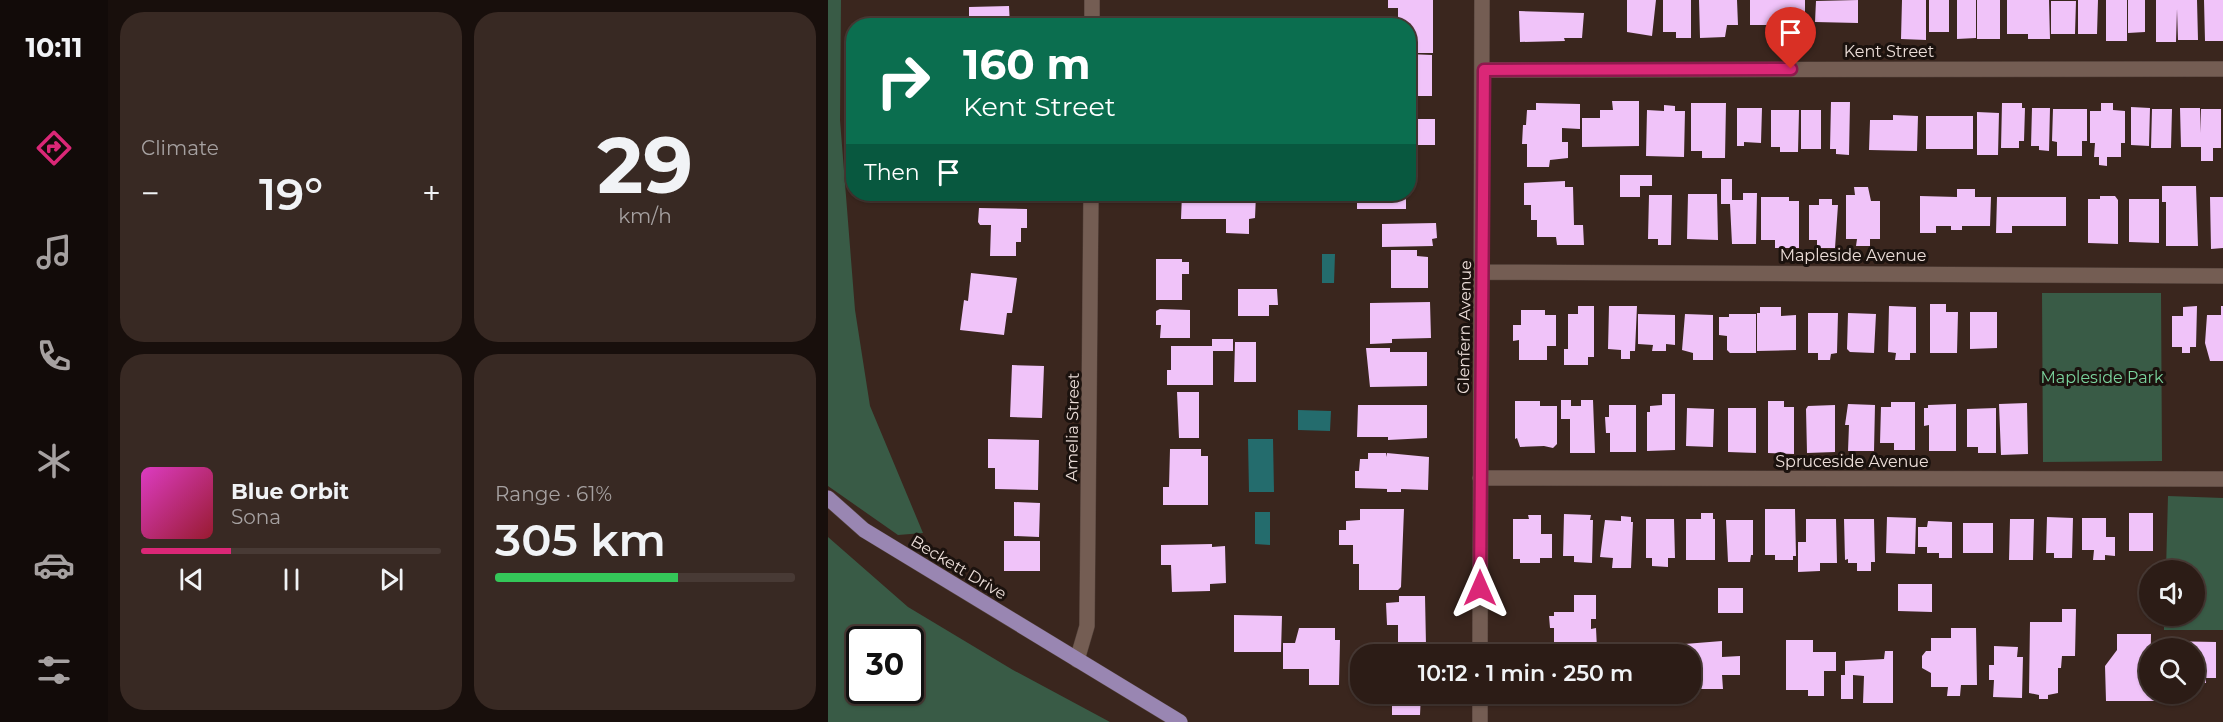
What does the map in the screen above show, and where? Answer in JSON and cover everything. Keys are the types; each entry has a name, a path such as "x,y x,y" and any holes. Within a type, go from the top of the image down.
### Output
{"main road":[{"name":"Beckett Drive","path":"828,498 864,530 1180,722"}],"street":[{"path":"1092,0 1092,18"},
{"name":"Glenfern Avenue","path":"1480,644 1484,272 1482,0"},
{"name":"Kent Street","path":"1484,70 2223,69"},
{"name":"Amelia Street","path":"1077,660 1087,626 1091,201"},
{"name":"Mapleside Avenue","path":"1484,272 2223,276"},
{"name":"Spruceside Avenue","path":"1480,478 2223,479"},
{"path":"1480,704 1480,722"}],"green space":[{"path":"828,0 841,0 840,120 855,310 870,406 923,533 898,535 828,486"},
{"name":"Mapleside Park","path":"2042,293 2161,293 2162,461 2043,462"},
{"path":"2168,496 2223,498 2223,630 2164,630 2164,626 2205,626 2205,560 2166,560"},
{"path":"828,537 908,607 1013,670 1110,722 828,722"}],"water":[{"path":"1322,254 1335,254 1334,283 1322,283"},
{"path":"1298,410 1331,411 1330,431 1298,430"},
{"path":"1248,439 1273,439 1274,492 1249,492"},
{"path":"1255,512 1270,512 1270,545 1255,544"}],"building":[{"path":"1388,0 1433,0 1433,53 1416,53 1416,18 1398,18 1398,8 1388,8"},
{"path":"1627,0 1656,0 1652,36 1627,32"},
{"path":"1663,0 1691,0 1691,38 1676,38 1676,32 1663,32"},
{"path":"1699,0 1737,0 1738,25 1727,25 1725,37 1700,38"},
{"path":"1750,0 1805,0 1805,21 1780,21 1779,25 1750,25"},
{"path":"1858,0 1858,23 1815,22 1816,1"},
{"path":"1902,0 1926,0 1926,40 1901,39"},
{"path":"1929,0 1949,0 1949,32 1929,32"},
{"path":"1957,0 1976,0 1976,38 1957,39"},
{"path":"1977,0 2000,0 2000,39 1977,39"},
{"path":"2007,0 2049,0 2050,39 2028,39 2028,34 2007,34"},
{"path":"2078,0 2098,0 2097,34 2078,34"},
{"path":"2106,0 2127,0 2127,41 2106,41"},
{"path":"2128,0 2145,0 2145,32 2128,33"},
{"path":"2156,0 2197,0 2198,40 2178,40 2177,9 2176,42 2156,42"},
{"path":"2204,0 2223,0 2223,41 2205,41"},
{"path":"2051,1 2076,1 2075,34 2051,34"},
{"path":"1009,6 1010,18 969,18 969,7"},
{"path":"1519,11 1584,13 1582,38 1564,38 1565,41 1520,42"},
{"path":"1193,16 1193,18 1145,18"},
{"path":"1416,54 1432,55 1432,96 1416,96"},
{"path":"1612,101 1639,101 1639,146 1582,147 1582,118 1600,118 1600,110 1613,110"},
{"path":"1831,102 1850,102 1849,155 1836,154 1836,149 1830,149"},
{"path":"1536,103 1580,104 1580,129 1562,128 1562,142 1568,142 1568,158 1550,160 1549,167 1527,167 1527,144 1522,144 1527,110 1536,110"},
{"path":"1691,103 1726,103 1725,158 1702,158 1702,151 1691,151"},
{"path":"2002,103 2022,103 2022,108 2025,108 2024,141 2019,141 2019,148 2001,148"},
{"path":"2101,103 2113,103 2113,110 2125,111 2125,143 2121,143 2121,157 2107,157 2107,166 2099,165 2099,157 2094,157 2095,143 2090,143 2090,111 2101,111"},
{"path":"1664,105 1675,106 1675,111 1685,111 1684,157 1646,156 1647,110 1664,111"},
{"path":"2131,107 2150,108 2149,146 2131,145"},
{"path":"1737,108 1762,108 1761,143 1744,142 1744,146 1737,146"},
{"path":"2032,108 2050,108 2049,151 2039,150 2039,146 2031,146"},
{"path":"2180,108 2200,108 2200,133 2201,109 2221,109 2221,148 2213,148 2213,161 2201,161 2201,147 2181,147"},
{"path":"2053,109 2087,109 2087,141 2082,141 2082,156 2057,156 2057,142 2052,141"},
{"path":"2152,109 2172,109 2171,148 2151,148"},
{"path":"1771,110 1799,110 1798,152 1780,152 1780,147 1771,147"},
{"path":"1801,110 1821,110 1821,149 1801,149"},
{"path":"1977,112 1999,113 1998,155 1977,155"},
{"path":"1893,115 1918,116 1917,151 1869,150 1870,120 1893,120"},
{"path":"1926,116 1973,116 1973,149 1926,149"},
{"path":"1416,119 1435,119 1435,145 1418,145 1418,157 1416,157"},
{"path":"1620,175 1652,175 1652,186 1640,186 1640,197 1620,197"},
{"path":"1721,179 1732,179 1732,200 1743,200 1743,193 1757,193 1756,244 1732,244 1730,204 1721,204"},
{"path":"1565,181 1565,187 1573,187 1574,225 1583,225 1584,245 1557,245 1556,237 1537,237 1537,220 1531,220 1531,205 1524,205 1524,183"},
{"path":"2162,186 2196,186 2198,246 2166,246 2166,202 2162,202"},
{"path":"1854,187 1868,187 1871,201 1880,201 1880,239 1870,239 1870,246 1856,246 1857,239 1846,239 1846,195 1855,195"},
{"path":"1957,189 1975,189 1975,197 1991,197 1990,226 1962,226 1962,230 1951,230 1951,226 1936,226 1936,233 1920,233 1920,196 1957,197"},
{"path":"1688,194 1717,194 1718,240 1687,239"},
{"path":"1649,195 1672,195 1671,245 1658,245 1658,239 1648,239"},
{"path":"2100,196 2115,196 2118,200 2118,244 2088,243 2088,199 2100,199"},
{"path":"1761,197 1789,197 1789,201 1799,201 1799,248 1775,248 1775,240 1761,240"},
{"path":"1997,197 2066,197 2066,226 2012,226 2012,233 1996,233"},
{"path":"2210,197 2223,197 2223,248 2211,249"},
{"path":"1819,199 1832,199 1832,205 1838,205 1835,248 1817,248 1817,240 1809,240 1809,205 1819,205"},
{"path":"2129,199 2159,199 2159,243 2129,242"},
{"path":"1182,201 1256,201 1255,218 1249,219 1249,234 1226,233 1226,219 1181,219"},
{"path":"1357,201 1406,201 1406,209 1357,209"},
{"path":"979,208 1027,209 1027,228 1021,228 1021,242 1016,242 1016,256 990,256 991,225 980,225 978,222"},
{"path":"1436,223 1437,238 1432,239 1433,246 1382,247 1382,224"},
{"path":"1391,250 1417,250 1417,256 1428,257 1428,288 1391,288"},
{"path":"1156,259 1182,259 1182,262 1189,262 1189,274 1182,274 1182,300 1156,300"},
{"path":"971,273 1017,278 1012,313 1007,313 1004,335 960,330 964,300 968,301"},
{"path":"1238,289 1277,289 1278,305 1269,305 1269,316 1238,316"},
{"path":"1430,302 1431,338 1392,339 1392,343 1370,344 1370,303"},
{"path":"1930,304 1946,304 1946,312 1958,312 1957,353 1930,353"},
{"path":"1578,306 1594,306 1594,357 1588,357 1588,365 1564,365 1564,349 1568,349 1568,314 1578,314"},
{"path":"1609,306 1637,306 1635,351 1630,351 1630,359 1621,359 1621,350 1608,349"},
{"path":"1889,306 1916,307 1916,353 1910,353 1910,360 1895,360 1896,353 1888,352"},
{"path":"2197,306 2196,347 2190,347 2190,353 2182,353 2182,347 2172,347 2172,316 2183,316 2183,307"},
{"path":"2221,306 2223,306 2223,361 2210,361 2205,343 2207,315 2221,315"},
{"path":"1760,307 1781,307 1781,316 1796,315 1796,350 1757,351 1757,313 1760,313"},
{"path":"1160,309 1190,310 1190,338 1160,338 1161,325 1156,325 1156,311"},
{"path":"1521,310 1545,310 1545,315 1556,315 1556,346 1547,346 1547,360 1519,360 1519,340 1513,341 1513,325 1521,325"},
{"path":"1970,312 1997,312 1997,348 1970,349"},
{"path":"1808,313 1838,313 1837,353 1831,354 1830,360 1818,360 1818,353 1808,353"},
{"path":"1848,313 1876,314 1874,353 1850,352 1847,349"},
{"path":"1638,314 1675,315 1675,345 1666,344 1666,351 1652,351 1653,345 1638,344"},
{"path":"1685,314 1713,315 1713,360 1693,360 1693,353 1682,350"},
{"path":"1729,314 1756,314 1756,353 1730,353 1727,350 1727,336 1719,335 1719,317 1729,317"},
{"path":"1212,339 1233,339 1233,351 1213,351 1213,385 1167,385 1167,370 1171,370 1171,346 1212,346"},
{"path":"1235,342 1256,342 1256,382 1234,382"},
{"path":"1366,348 1390,348 1390,352 1427,352 1427,386 1370,387"},
{"path":"1012,365 1044,366 1042,418 1010,417"},
{"path":"1177,392 1199,392 1199,438 1179,438"},
{"path":"1662,394 1675,394 1675,450 1647,451 1647,412 1650,412 1650,406 1662,405"},
{"path":"1561,400 1571,400 1571,406 1581,406 1581,400 1593,400 1595,453 1570,453 1570,419 1561,419"},
{"path":"1515,401 1540,401 1540,406 1557,406 1557,444 1553,448 1520,447 1517,438 1515,439"},
{"path":"1768,401 1784,401 1784,407 1794,407 1794,454 1768,453"},
{"path":"1891,402 1915,402 1915,450 1894,450 1894,443 1880,443 1881,407 1891,407"},
{"path":"2027,403 2028,454 2001,455 1999,404"},
{"path":"1848,404 1875,405 1874,451 1848,451 1849,425 1845,425"},
{"path":"1956,404 1956,451 1929,451 1929,425 1924,426 1924,408 1928,408 1928,405"},
{"path":"1358,405 1427,405 1427,438 1388,440 1388,437 1357,437"},
{"path":"1609,405 1636,405 1636,452 1610,452 1610,433 1606,433 1605,417 1609,417"},
{"path":"1835,405 1835,452 1807,453 1806,409 1808,406"},
{"path":"1687,408 1714,409 1713,447 1686,446"},
{"path":"1728,408 1756,408 1756,453 1728,452"},
{"path":"1996,408 1996,453 1978,453 1978,447 1967,447 1967,409"},
{"path":"988,439 1039,440 1038,490 995,489 995,468 988,468"},
{"path":"1170,449 1201,449 1201,456 1208,456 1208,505 1163,505 1163,487 1169,487"},
{"path":"1368,453 1386,453 1386,457 1387,453 1429,457 1428,490 1401,489 1401,492 1387,492 1387,489 1355,488 1355,471 1359,471 1360,459 1368,459"},
{"path":"1014,502 1040,503 1039,537 1014,536"},
{"path":"1360,509 1404,509 1401,587 1398,590 1359,590 1359,564 1353,564 1353,545 1339,545 1339,530 1346,530 1346,521 1360,520"},
{"path":"1765,509 1795,509 1796,556 1793,556 1793,560 1775,560 1775,555 1765,555"},
{"path":"1701,513 1713,513 1713,519 1715,519 1715,560 1686,560 1686,519 1701,519"},
{"path":"2129,513 2153,513 2153,551 2129,551"},
{"path":"1564,514 1591,515 1590,520 1593,520 1592,563 1574,562 1574,556 1563,556"},
{"path":"1528,515 1541,515 1541,534 1552,534 1552,558 1540,558 1540,563 1520,563 1520,559 1513,559 1513,519 1529,519"},
{"path":"1621,516 1631,517 1631,522 1633,522 1631,568 1612,568 1613,558 1600,557 1605,520 1621,521"},
{"path":"1887,517 1916,518 1915,554 1886,553"},
{"path":"2047,517 2073,518 2072,558 2054,558 2054,553 2046,553"},
{"path":"2082,518 2106,518 2106,537 2115,537 2115,556 2105,555 2105,560 2093,560 2094,550 2082,550"},
{"path":"1646,519 1674,519 1675,558 1668,558 1668,567 1652,566 1652,558 1646,558"},
{"path":"1806,519 1836,519 1837,563 1820,563 1820,571 1798,572 1798,542 1806,542"},
{"path":"1844,519 1874,519 1875,562 1871,562 1871,571 1857,571 1857,563 1848,563 1848,559 1845,560"},
{"path":"2010,519 2034,519 2033,560 2009,560"},
{"path":"1726,520 1753,520 1753,555 1751,555 1750,562 1728,562"},
{"path":"1928,521 1952,522 1952,558 1939,558 1939,553 1927,553 1927,547 1918,547 1918,527 1927,527"},
{"path":"1963,523 1993,523 1993,553 1963,553"},
{"path":"1004,541 1040,541 1040,571 1004,571"},
{"path":"1212,544 1212,547 1225,546 1226,583 1210,584 1210,591 1172,592 1171,565 1161,565 1161,545"},
{"path":"1898,584 1932,584 1932,612 1898,611"},
{"path":"1718,588 1743,588 1743,613 1718,613"},
{"path":"1574,595 1596,595 1596,619 1591,619 1591,629 1596,628 1597,644 1554,644 1554,628 1550,628 1549,616 1554,616 1554,612 1574,612"},
{"path":"1399,596 1425,596 1426,644 1398,644 1398,625 1387,625 1386,603 1399,602"},
{"path":"2062,609 2076,609 2075,656 2062,656 2061,668 2058,668 2058,693 2048,695 2048,699 2039,699 2039,695 2029,693 2030,622 2062,622"},
{"path":"1234,615 1282,616 1281,652 1234,652"},
{"path":"1299,628 1335,628 1335,640 1340,640 1339,685 1309,685 1309,669 1283,669 1283,643 1295,643"},
{"path":"1951,628 1976,628 1977,685 1961,685 1960,696 1947,696 1948,687 1931,687 1931,673 1922,668 1922,656 1926,651 1931,651 1931,638 1951,638"},
{"path":"2117,634 2151,634 2151,638 2139,638 2139,701 2106,701 2105,666 2117,650"},
{"path":"1786,640 1813,640 1813,652 1836,652 1836,671 1824,671 1824,696 1808,696 1808,690 1786,690"},
{"path":"1722,641 1722,657 1740,656 1740,675 1722,675 1723,689 1701,689 1701,644 1684,644"},
{"path":"2205,642 2216,642 2216,678 2206,678 2206,683"},
{"path":"1994,646 2018,647 2017,657 2023,657 2022,698 1993,697 1994,680 1989,680 1989,665 1994,665"},
{"path":"1885,651 1893,651 1893,703 1863,703 1864,676 1853,675 1853,699 1841,699 1841,675 1845,675 1845,661 1884,659"},
{"path":"1381,704 1420,704 1420,715 1392,715 1392,706 1381,706"}],"route":[{"path":"1480,588 1484,70 1791,69"}]}
